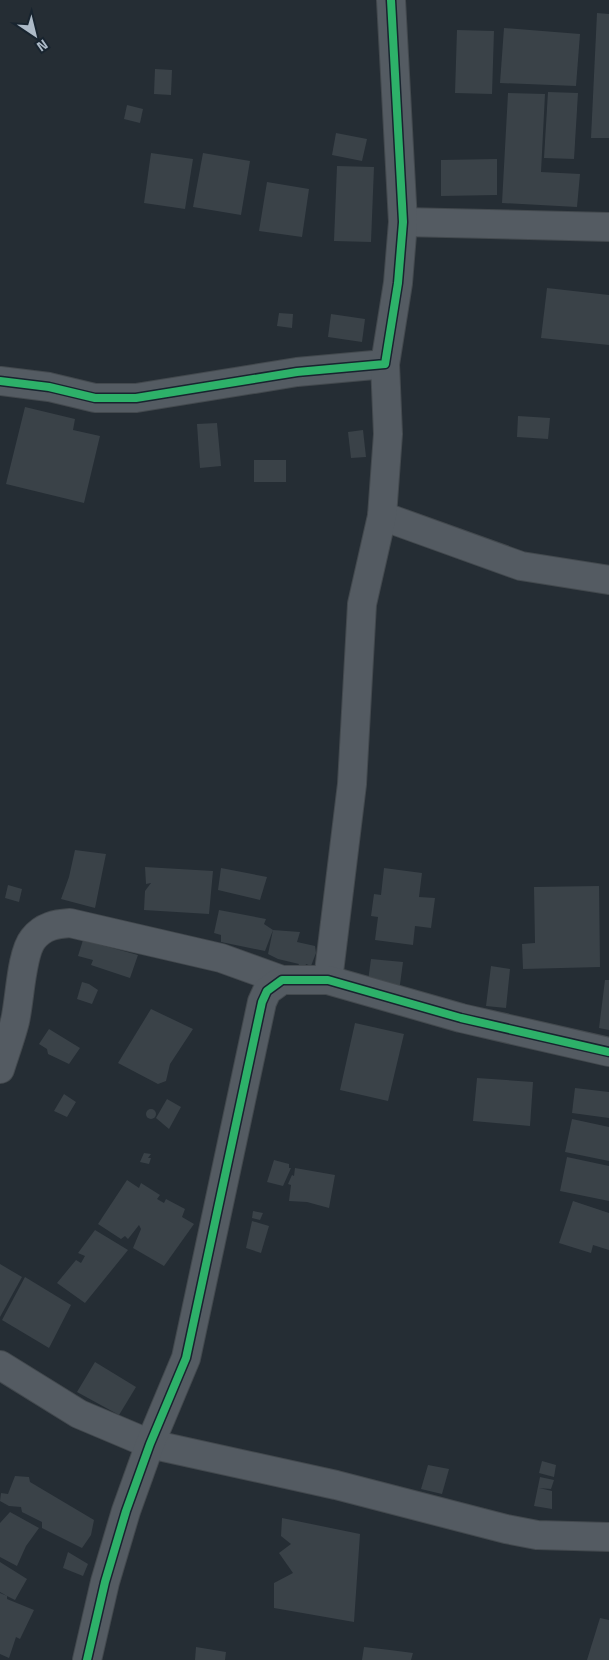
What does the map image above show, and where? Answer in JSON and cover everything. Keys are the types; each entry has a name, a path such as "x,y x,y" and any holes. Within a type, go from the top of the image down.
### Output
{"street":[{"path":"328,980 352,784 362,604 382,516 388,434 384,364 398,282 403,222 391,0"},
{"path":"403,222 609,227"},
{"path":"0,381 49,387 95,398 136,398 297,372 384,364"},
{"path":"382,516 521,566 609,580"},
{"path":"0,1069 15,1021 26,950 34,938 45,928 54,924 70,923 221,958 282,980 328,980 461,1018 609,1052"},
{"path":"87,1660 105,1582 126,1511 150,1444 186,1358 262,1002 267,991 282,980"},
{"path":"0,1366 79,1414 150,1444 336,1485 506,1529 537,1534 609,1537"}],"building":[{"path":"597,13 609,14 609,138 591,138"},
{"path":"504,28 580,34 576,86 500,83"},
{"path":"457,30 494,31 492,94 455,93"},
{"path":"155,69 172,70 171,95 154,94"},
{"path":"548,92 578,93 574,159 544,158"},
{"path":"508,93 545,94 541,172 580,174 577,207 502,203"},
{"path":"127,105 143,109 140,123 124,119"},
{"path":"336,133 367,139 362,161 332,155"},
{"path":"151,153 193,159 185,209 144,203"},
{"path":"203,153 250,161 241,215 193,207"},
{"path":"497,159 497,195 441,196 441,160"},
{"path":"337,166 374,167 371,242 334,241"},
{"path":"267,182 309,189 302,237 259,231"},
{"path":"547,288 609,295 609,345 541,338"},
{"path":"279,313 293,314 292,328 277,326"},
{"path":"331,314 365,319 362,342 328,337"},
{"path":"25,407 75,419 73,430 100,436 84,503 6,484"},
{"path":"518,416 550,418 548,439 517,437"},
{"path":"217,423 221,466 200,468 197,424"},
{"path":"363,430 366,457 351,458 348,432"},
{"path":"254,460 286,460 286,482 254,482"},
{"path":"75,850 106,854 95,908 61,899 69,877"},
{"path":"145,867 213,871 209,914 144,910 145,891 151,883 146,884"},
{"path":"221,868 267,877 260,900 218,890"},
{"path":"384,868 422,873 419,897 435,898 431,928 415,926 413,945 375,940 378,917 371,916 374,894 381,895"},
{"path":"8,885 22,889 19,902 5,898"},
{"path":"599,886 600,967 523,969 522,944 535,943 534,887"},
{"path":"219,910 266,919 264,924 273,930 265,951 221,942 221,935 214,933"},
{"path":"273,930 300,932 297,942 315,946 316,953 311,966 306,964 304,971 296,969 299,964 278,959 268,954"},
{"path":"83,940 138,955 130,978 91,965 93,960 78,956"},
{"path":"371,959 403,962 399,992 367,988"},
{"path":"491,966 510,969 506,1008 486,1006"},
{"path":"605,980 609,980 609,1030 599,1028"},
{"path":"82,982 98,990 92,1004 77,999"},
{"path":"151,1009 193,1029 170,1064 166,1081 158,1084 118,1063"},
{"path":"355,1023 404,1034 388,1101 340,1090"},
{"path":"49,1029 80,1048 69,1064 48,1054 47,1049 39,1044"},
{"path":"477,1078 533,1082 530,1126 473,1121"},
{"path":"575,1088 609,1092 609,1118 572,1113"},
{"path":"64,1094 76,1102 67,1117 54,1111"},
{"path":"167,1099 181,1107 169,1129 156,1118"},
{"path":"151,1109 156,1114 151,1119 146,1114"},
{"path":"572,1119 609,1127 609,1161 565,1152"},
{"path":"144,1153 151,1154 148,1158 151,1158 149,1164 140,1162"},
{"path":"567,1157 609,1166 609,1201 560,1191"},
{"path":"274,1160 289,1164 289,1168 291,1168 283,1186 267,1182"},
{"path":"295,1168 335,1175 329,1208 307,1202 289,1201 291,1185 288,1184 292,1175 294,1176"},
{"path":"127,1180 139,1188 141,1183 160,1195 157,1199 164,1203 166,1199 185,1209 182,1217 194,1224 164,1266 133,1248 141,1229 139,1225 128,1239 125,1236 121,1239 98,1224"},
{"path":"573,1201 609,1213 609,1250 593,1245 591,1253 559,1243"},
{"path":"253,1211 263,1213 260,1220 252,1218"},
{"path":"252,1221 269,1226 261,1253 246,1248"},
{"path":"95,1230 128,1250 85,1303 57,1283 76,1260 81,1263 85,1256 78,1253"},
{"path":"0,1264 22,1277 0,1317"},
{"path":"25,1277 71,1305 49,1348 2,1320"},
{"path":"95,1362 136,1387 119,1415 77,1392"},
{"path":"542,1461 556,1465 554,1477 539,1473"},
{"path":"428,1465 449,1469 442,1494 421,1489"},
{"path":"15,1476 29,1477 30,1482 94,1520 91,1535 82,1548 42,1528 42,1522 22,1512 21,1507 9,1506 0,1501 1,1493 8,1494"},
{"path":"540,1477 554,1480 551,1489 539,1488 552,1491 552,1509 534,1506"},
{"path":"10,1512 39,1528 26,1546 17,1566 0,1557 0,1523"},
{"path":"282,1518 360,1534 354,1622 274,1608 274,1583 293,1573 279,1553 291,1544 281,1536"},
{"path":"68,1552 88,1564 83,1576 63,1568"},
{"path":"0,1562 27,1579 15,1600 0,1592"},
{"path":"0,1593 7,1596 7,1599 34,1610 20,1639 16,1637 9,1658 0,1654"},
{"path":"600,1618 609,1620 609,1660 587,1660"},
{"path":"196,1647 226,1652 225,1660 195,1660"},
{"path":"364,1647 413,1653 411,1660 362,1660"}],"cycle path":[{"path":"0,381 49,387 95,398 136,398 297,372 385,364 398,283 403,222 391,0"},
{"path":"87,1660 105,1582 126,1511 150,1444 186,1358 262,1002 267,991 282,980 328,980 461,1018 609,1052"}]}
